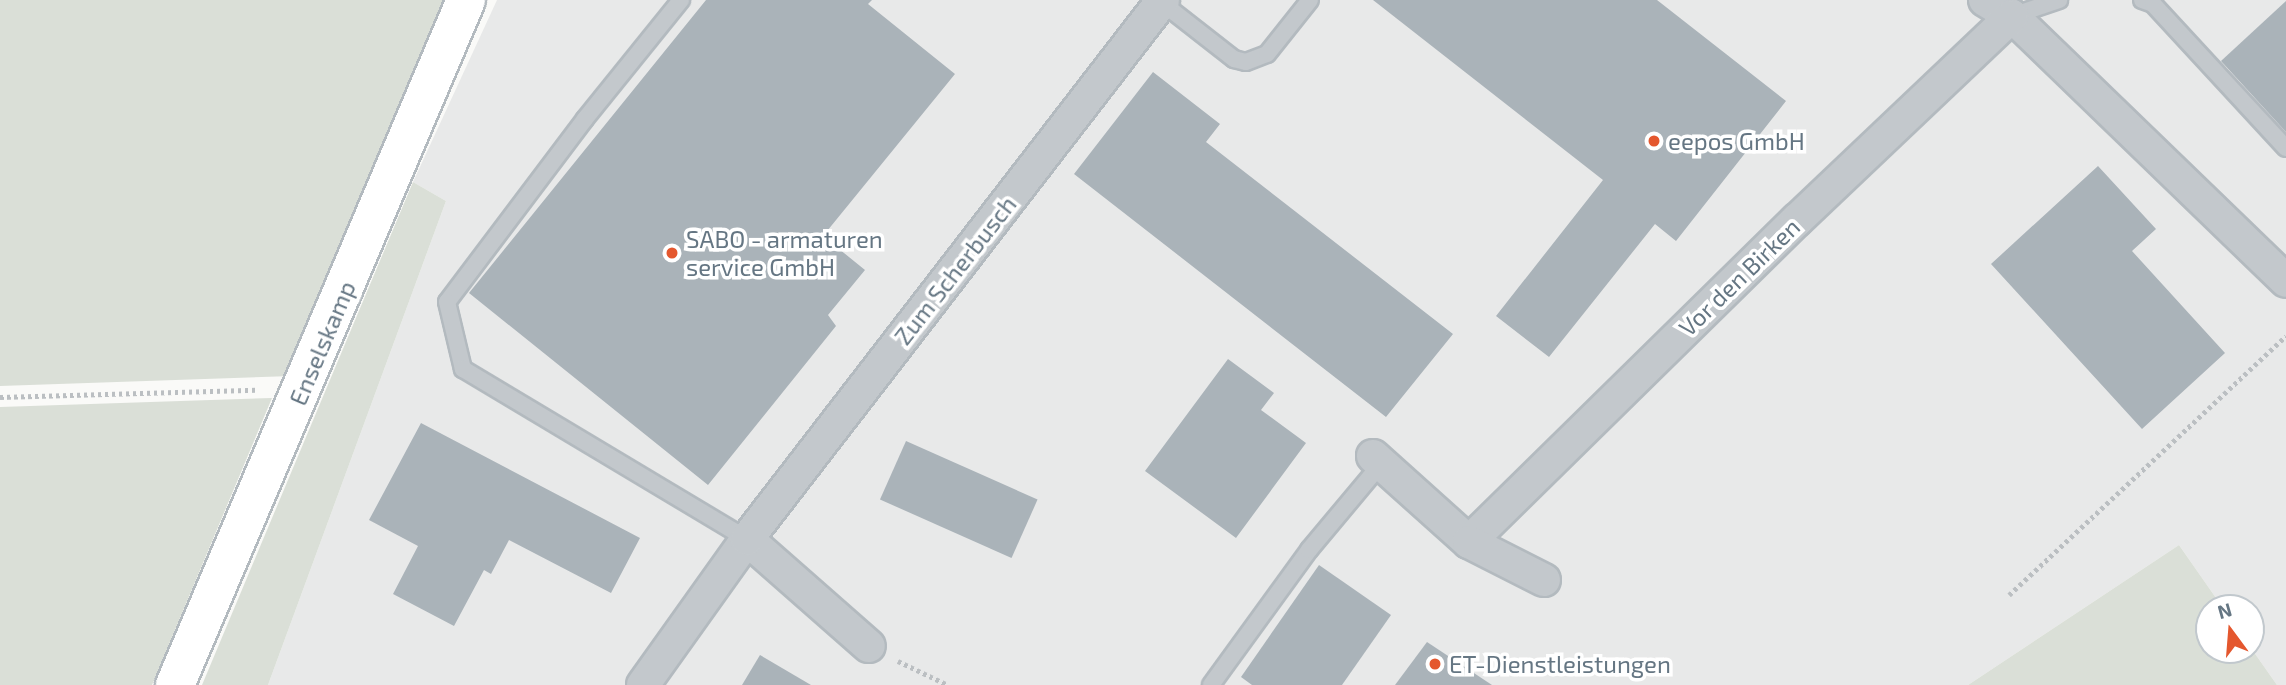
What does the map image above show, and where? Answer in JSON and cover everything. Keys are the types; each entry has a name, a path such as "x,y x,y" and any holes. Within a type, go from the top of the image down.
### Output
{"main road":[{"name":"Enselskamp","path":"175,685 466,0"}],"street":[{"path":"1985,0 2012,16 2286,281"},
{"name":"Zum Scherbusch","path":"643,685 747,539 1162,1"},
{"name":"Vor den Birken","path":"1469,542 1797,220 2012,16"},
{"path":"1377,460 1469,542 1544,580"},
{"path":"747,539 869,646"}],"lane":[{"path":"681,0 585,119 447,302 463,369 747,539"},
{"path":"1162,1 1234,59 1246,62 1267,54 1310,0"},
{"path":"2012,16 2059,0"},
{"path":"2151,1 2286,148"},
{"path":"1211,685 1377,460"}],"path":[{"path":"2009,595 2286,336"},
{"path":"0,397 303,389"},
{"path":"869,646 948,685"}],"shaded area":[{"path":"0,0 449,0 292,376 0,386"},
{"path":"497,0 2286,0 2286,685 2277,685 2262,664 2265,664 2265,594 2213,594 2179,545 1968,685 268,685 446,201 413,182"},
{"path":"413,182 446,201 268,685 202,685"},
{"path":"272,398 152,685 0,685 0,407"},
{"path":"2179,545 2213,594 2195,594 2195,664 2262,664 2277,685 1968,685"}],"building":[{"name":"SABO - armaturen service GmbH","path":"706,0 872,0 868,4 955,74 823,236 865,270 828,315 836,326 708,485 469,293"},
{"name":"eepos GmbH","path":"1373,0 1657,0 1786,101 1676,241 1655,224 1549,357 1496,316 1603,180"},
{"path":"2286,1 2286,132 2221,61"},
{"path":"1153,72 1220,124 1206,142 1453,334 1386,417 1074,174"},
{"path":"2098,166 2156,229 2132,251 2225,353 2142,429 1991,264"},
{"path":"1228,359 1274,393 1261,410 1306,443 1236,538 1145,471"},
{"path":"421,423 640,538 611,593 509,540 491,574 484,570 454,626 393,594 418,546 369,520"},
{"path":"906,441 1038,500 1012,558 880,499"},
{"path":"1319,565 1391,615 1342,685 1252,685 1241,677"},
{"name":"ET-Dienstleistungen","path":"1427,642 1492,685 1395,685"},
{"path":"760,655 811,685 742,685"}],"place":[{"name":"eepos GmbH","path":"1654,141"},
{"name":"SABO - armaturen service GmbH","path":"672,253"},
{"name":"ET-Dienstleistungen","path":"1435,664"}]}
